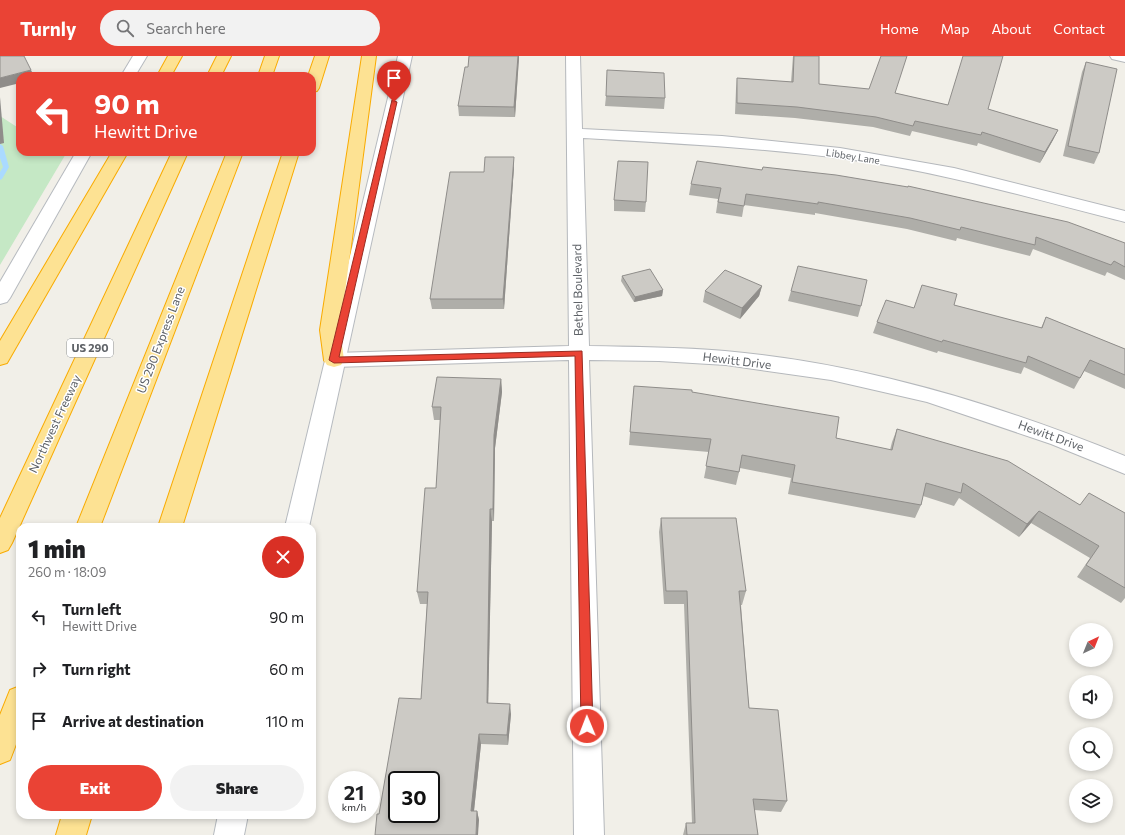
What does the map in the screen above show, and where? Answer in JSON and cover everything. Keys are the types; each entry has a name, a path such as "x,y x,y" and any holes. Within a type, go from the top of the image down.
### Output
{"highway":[{"path":"166,72 175,56"},
{"path":"216,72 224,56"},
{"path":"266,72 272,56"},
{"path":"316,75 322,56"},
{"path":"334,360 330,330 369,56"},
{"path":"0,358 118,156"},
{"name":"Northwest Freeway","path":"0,543 178,156"},
{"name":"US 290 Express Lane","path":"90,523 233,156"},
{"path":"171,523 290,156"},
{"path":"0,750 16,709"},
{"path":"71,835 76,819"}],"street":[{"path":"130,72 140,56"},
{"path":"298,523 334,360 405,56"},
{"name":"Bethel Boulevard","path":"573,56 589,835"},
{"path":"1117,56 1125,58"},
{"name":"Libbey Lane","path":"575,133 722,140 840,154 954,173 1125,217"},
{"path":"0,298 82,156"},
{"name":"Hewitt Drive","path":"334,360 579,353 658,354 726,358 831,373 929,395 1059,438 1125,465"},
{"path":"229,835 233,819"}],"green space":[{"path":"0,116 16,126 16,156 65,156 0,265"}],"building":[{"path":"0,56 24,56 31,70 16,72 16,74 0,78"},
{"path":"469,56 518,56 514,107 458,106 465,67 468,67"},
{"path":"794,56 819,56 819,84 869,89 881,56 907,56 895,93 948,105 963,56 1003,56 988,109 1058,130 1045,152 982,132 981,135 915,121 913,126 876,117 797,107 737,103 737,78 793,82"},
{"path":"1086,62 1117,69 1099,153 1068,146"},
{"path":"607,70 664,73 665,98 606,96"},
{"path":"485,157 514,157 503,299 430,299 450,172 484,172"},
{"path":"618,161 648,162 646,202 614,200"},
{"path":"697,161 762,170 763,167 836,175 908,186 1068,222 1125,243 1125,267 1114,261 1111,265 1036,237 1035,245 961,227 960,230 910,218 818,202 818,204 746,194 744,206 718,202 721,188 691,184"},
{"path":"798,266 867,280 861,306 791,291"},
{"path":"650,269 663,290 635,297 622,276"},
{"path":"725,270 762,286 742,308 705,291"},
{"path":"922,285 957,294 954,305 1042,328 1046,317 1125,349 1125,375 1090,360 1080,378 1028,356 1026,363 943,340 942,342 877,322 886,300 914,308"},
{"path":"437,377 501,379 494,435 493,509 490,509 487,703 510,704 507,735 479,734 471,811 477,811 476,835 375,835 376,823 380,823 380,808 399,698 421,699 428,592 417,592 425,488 436,488 441,407 432,407"},
{"path":"634,386 692,390 692,392 839,417 836,438 892,450 897,429 1008,461 1080,505 1089,493 1125,513 1125,588 1086,565 1099,546 1039,511 1027,524 963,483 961,493 926,483 921,505 792,482 795,465 742,455 739,472 706,466 711,439 630,432"},
{"path":"661,518 736,518 746,591 739,591 749,708 778,710 787,801 753,799 758,835 687,835 686,823 695,823 687,591 666,591"}],"waterway":[{"path":"0,146 6,167 0,178"}],"route":[{"path":"394,102 334,360 579,353 587,726"}]}
